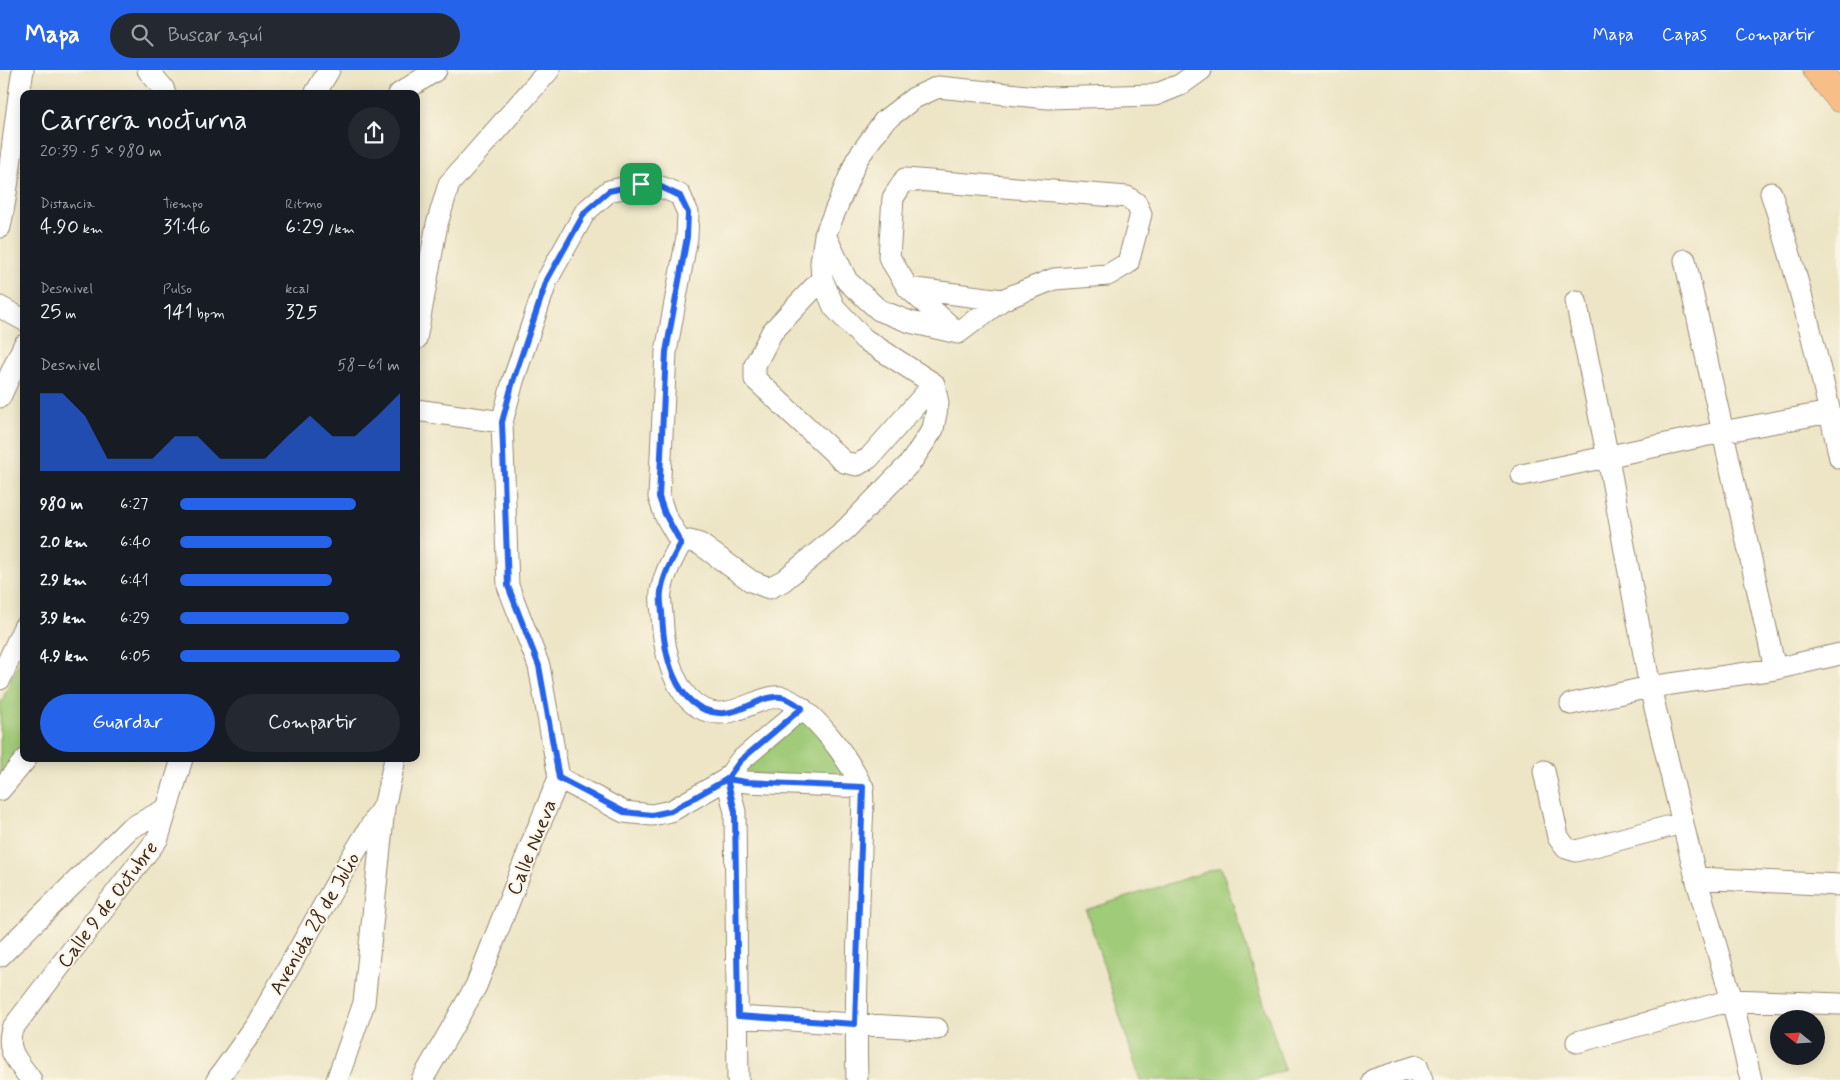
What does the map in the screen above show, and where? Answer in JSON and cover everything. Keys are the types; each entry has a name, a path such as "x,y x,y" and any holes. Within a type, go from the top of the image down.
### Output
{"main road":[{"path":"1818,70 1840,98"}],"street":[{"path":"0,227 8,189 12,113 23,70"},
{"path":"148,70 164,90"},
{"path":"317,90 329,70"},
{"path":"405,90 436,70"},
{"path":"420,317 437,224 449,184 549,70"},
{"path":"857,1080 855,1024 863,787 829,735 802,708 782,697 771,698 736,711 720,713 706,710 694,703 678,685 669,662 662,625 661,592 668,566 681,543 690,541 700,544 752,581 769,588 783,581 846,529 911,462 933,429 938,403 934,384 864,339 834,307 822,279 821,263 825,235 857,159 884,121 914,98 938,87 1048,98 1155,95 1180,85 1201,70"},
{"path":"0,137 12,113"},
{"path":"825,235 847,281 879,310 910,322 958,333 1002,300 1054,279 1108,275 1128,263 1141,214 1136,203 1126,197 905,179 893,198 889,257 908,288 958,333"},
{"name":"Calle Nueva","path":"422,1080 476,986 535,834 559,778 539,666 508,586 502,422 513,381 547,280 585,212 609,191 641,184 661,187 680,196 688,213 687,237 666,352 659,497 665,514 681,543"},
{"path":"1772,193 1784,232 1840,458"},
{"path":"1685,260 1775,669"},
{"path":"822,279 772,332 755,365 756,379 844,462 857,465 869,458 934,384"},
{"path":"908,288 1002,300"},
{"path":"1576,301 1608,458 1650,687 1696,878 1732,1000 1751,1080"},
{"path":"0,307 20,318"},
{"path":"0,397 20,353"},
{"path":"420,411 502,422"},
{"path":"1522,475 1722,432 1830,412"},
{"path":"0,680 20,636"},
{"path":"1571,704 1650,687 1775,669 1840,654"},
{"path":"559,778 624,812 652,815 671,811 727,779 740,761 802,708"},
{"path":"0,790 23,762"},
{"name":"Calle 9 de Octubre","path":"31,1080 10,1049 9,1039 12,1029 158,838 181,762"},
{"name":"Avenida 28 de Julio","path":"218,1080 257,1024 342,873 385,803 395,762"},
{"path":"1544,771 1558,837 1566,848 1576,851 1682,823"},
{"path":"727,779 746,782 863,787"},
{"path":"727,779 735,812 738,1080"},
{"path":"337,1080 364,1003 385,803"},
{"path":"0,956 129,829 166,809"},
{"path":"1696,878 1840,885"},
{"path":"1577,1042 1732,1000 1840,1004"},
{"path":"738,1016 937,1029"},
{"path":"1373,1080 1417,1066 1422,1080"}],"green space":[{"path":"20,660 20,752 0,774 0,705"},
{"path":"803,721 810,723 843,771 839,777 748,774 745,769"},
{"path":"1221,867 1285,1070 1254,1080 1140,1080 1086,910"}],"route":[{"path":"641,184 609,191 585,212 547,280 513,381 502,422 508,586 539,666 559,778 624,812 652,815 671,811 727,779 746,782 863,787 855,1024 738,1016 735,812 727,779 740,761 802,708 782,697 771,698 736,711 720,713 706,710 694,703 678,685 669,662 662,625 661,592 668,566 681,543 665,514 659,497 666,352 687,237 688,213 680,196 661,187 641,184"}]}
